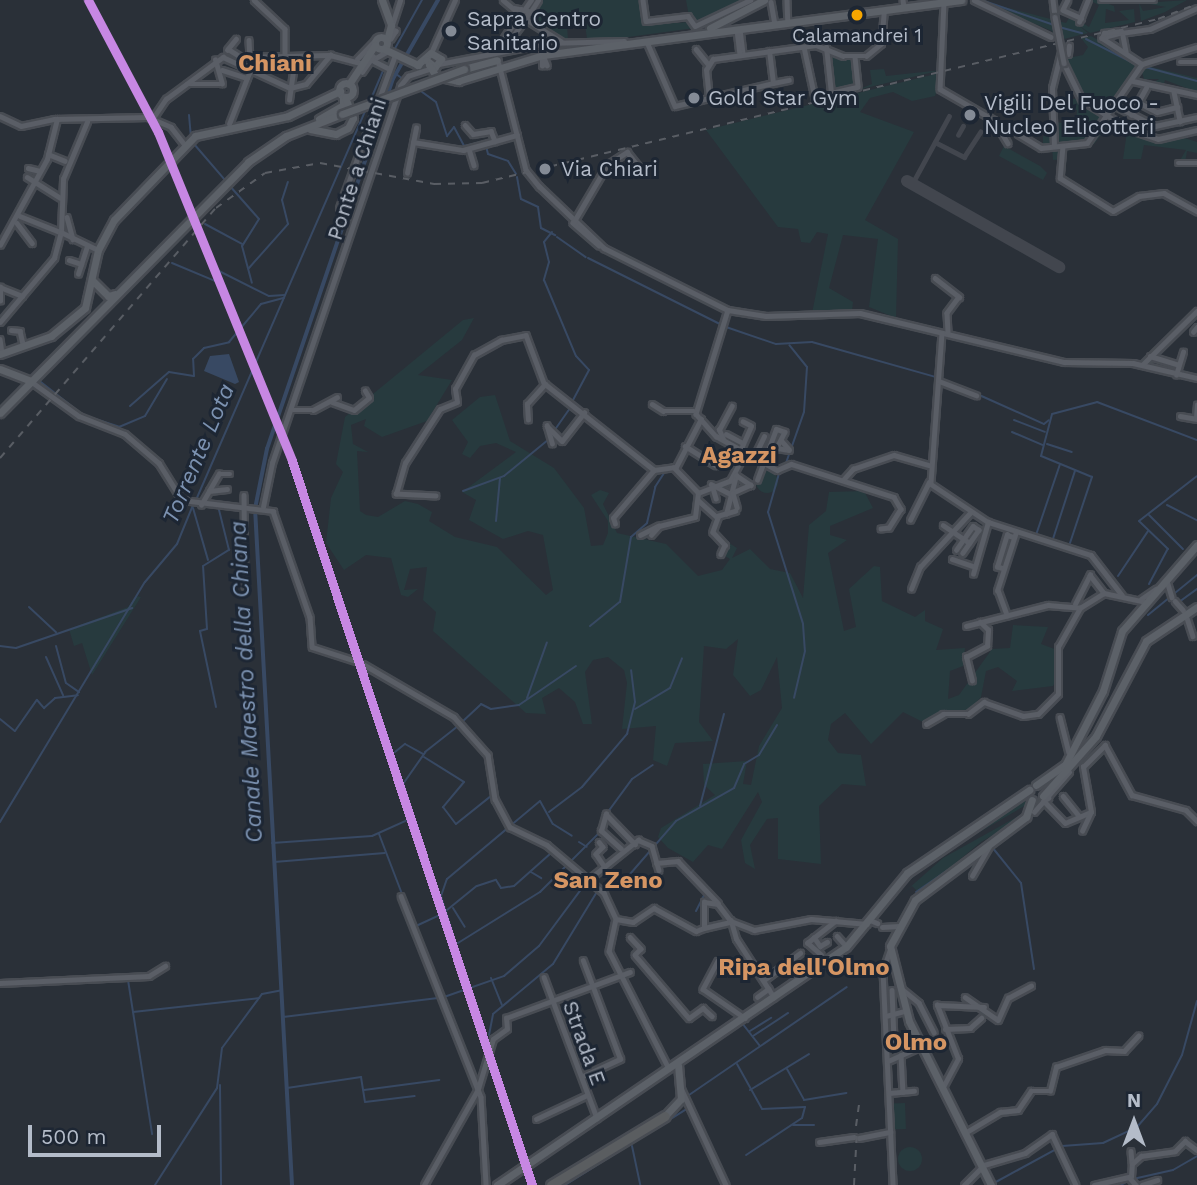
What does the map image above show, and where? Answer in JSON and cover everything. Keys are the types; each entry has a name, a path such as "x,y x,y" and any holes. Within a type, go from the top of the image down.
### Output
{"highway":[{"path":"553,1185 665,1116"}],"main road":[{"path":"363,69 386,44 393,16 382,0"},
{"path":"386,44 429,63 458,81 499,64 527,58 544,62 565,51 884,10 904,4 961,0"},
{"path":"286,136 464,69 719,26 765,1"},
{"path":"3,351 47,338 71,321 91,300 98,250 118,214 185,145 229,124 288,116 342,95 386,44"},
{"path":"0,413 248,162 286,136 340,107 342,95 351,86"},
{"path":"302,130 326,132 348,128 350,106 342,95"},
{"path":"326,132 324,124 339,115"},
{"path":"93,281 107,296 122,289"},
{"path":"0,369 31,381"},
{"path":"665,1116 678,1105 675,1071 684,1060 775,999 874,924 907,873 1018,800 1038,794 1067,767 1103,691 1122,631 1144,599 1159,587 1197,545"},
{"path":"990,844 1030,814 1038,794 1067,767 1088,754 1136,653 1154,633 1197,607"},
{"path":"1077,742 1080,750 1088,754"},
{"path":"991,1185 943,1088 941,1075 922,1046 905,1011 896,989 890,951 899,926 920,895 1034,812 1038,794"},
{"path":"675,1079 684,1060"},
{"path":"497,1185 661,1075 675,1079"}],"street":[{"path":"254,0 285,29 285,54"},
{"path":"393,16 400,0"},
{"path":"429,63 455,0"},
{"path":"503,0 562,42"},
{"path":"502,50 525,16 531,0"},
{"path":"493,52 538,0"},
{"path":"643,0 646,21 688,16 693,26 711,23 750,0"},
{"path":"787,0 788,23"},
{"path":"974,0 1051,37"},
{"path":"1068,0 1063,10 1080,20 1088,0"},
{"path":"1101,0 1154,0"},
{"path":"765,1 775,24"},
{"path":"944,2 946,67 940,89 994,120 1008,143"},
{"path":"1052,2 1064,63 1077,95 1108,117 1153,138 1197,130"},
{"path":"1142,64 1102,38 1122,34 1197,8"},
{"path":"708,64 741,54 804,47 826,47 855,57 879,47 884,10"},
{"path":"738,29 741,54"},
{"path":"1122,34 1126,53"},
{"path":"153,118 187,84 215,60 223,57 236,39"},
{"path":"249,40 250,57"},
{"path":"459,57 562,42 624,41"},
{"path":"647,41 675,106 789,80"},
{"path":"228,49 250,57 285,54 299,60 330,55 356,59 386,44 386,67 339,208"},
{"path":"1054,146 1052,88 1062,44"},
{"path":"1061,52 1068,54 1069,46"},
{"path":"804,47 811,96 857,87 855,57"},
{"path":"826,47 831,93"},
{"path":"696,49 708,64 709,98"},
{"path":"1018,134 1036,147 1063,146 1092,140 1142,64 1178,51 1196,49"},
{"path":"459,57 477,50 493,52"},
{"path":"769,51 773,83"},
{"path":"1178,51 1180,64 1197,62"},
{"path":"223,57 252,68 290,88 306,84 330,55"},
{"name":"Ponte a Chiani","path":"262,507 404,79 429,63 459,57"},
{"path":"356,59 363,69"},
{"path":"374,59 386,67"},
{"path":"215,60 222,69 247,78"},
{"path":"501,75 516,60"},
{"path":"499,64 528,174 602,249"},
{"path":"229,124 252,68"},
{"path":"489,68 501,75"},
{"path":"187,84 222,84 222,69"},
{"path":"289,100 293,71"},
{"path":"1133,81 1146,88 1197,95"},
{"path":"1131,115 1146,88"},
{"path":"1174,92 1180,121"},
{"path":"1138,102 1157,111 1177,107"},
{"path":"1116,106 1155,126 1197,117"},
{"path":"0,116 21,126 57,119 87,122 153,118 171,127 185,145"},
{"path":"0,245 17,222 40,172 48,154 57,119"},
{"path":"0,322 54,258 61,232 60,198 87,122"},
{"path":"466,125 473,134 491,131 495,141"},
{"path":"407,173 416,128"},
{"path":"413,142 469,149 517,135"},
{"path":"1063,146 1060,178 1113,211 1139,196 1164,193 1197,211"},
{"path":"469,149 474,165"},
{"path":"574,222 612,156 627,152 643,172"},
{"path":"48,154 65,161"},
{"path":"1178,163 1197,163"},
{"path":"28,168 40,172"},
{"path":"27,177 60,198"},
{"path":"20,216 98,250"},
{"path":"67,217 73,239"},
{"path":"17,222 32,243"},
{"path":"585,233 604,247 728,310 766,316 860,313 1064,362 1133,363 1197,379"},
{"path":"78,274 87,246"},
{"path":"69,260 81,264"},
{"path":"910,520 929,480 947,313 958,297 935,278"},
{"path":"0,301 0,287 22,296"},
{"path":"694,411 728,310"},
{"path":"1142,365 1196,314"},
{"path":"1193,332 1197,327"},
{"path":"11,330 20,331 23,344"},
{"path":"436,496 395,489 440,409 457,402 455,389 474,355 525,335 545,384 653,471"},
{"path":"0,339 3,351"},
{"path":"1176,375 1183,352"},
{"path":"1150,356 1179,365"},
{"path":"31,381 79,416 125,434 159,463 175,496 201,505 245,505 273,511 290,551 312,647 356,661"},
{"path":"939,381 976,396"},
{"path":"528,420 527,404 545,384"},
{"path":"293,410 332,402 354,410 369,398 365,391"},
{"path":"332,402 337,397"},
{"path":"652,404 663,411 694,411 744,455 764,465 777,470 791,464 896,499 901,509 890,528 881,529"},
{"path":"1180,416 1196,419 1197,405"},
{"path":"732,406 719,430 724,436 743,443"},
{"path":"552,444 549,424 562,441 584,413"},
{"path":"674,468 701,419"},
{"path":"740,451 751,426 743,422"},
{"path":"757,480 776,429 785,432 782,442"},
{"path":"752,459 764,436"},
{"path":"685,446 716,465"},
{"path":"726,514 744,455"},
{"path":"843,480 853,468 894,455 929,465"},
{"path":"615,524 613,518 653,471 674,468"},
{"path":"674,468 716,516"},
{"path":"201,505 219,474 230,474"},
{"path":"698,493 711,484 736,475"},
{"path":"716,516 736,509 737,500 733,494 751,485 736,475"},
{"path":"929,480 970,513 1015,535 1091,555 1122,595"},
{"path":"711,484 731,495"},
{"path":"711,484 716,498"},
{"path":"209,491 226,489"},
{"path":"718,490 731,495"},
{"path":"244,495 245,586"},
{"path":"640,535 646,527 693,519 702,503"},
{"path":"911,589 920,567 955,533 970,513"},
{"path":"716,516 713,532 722,549"},
{"path":"973,574 988,522"},
{"path":"943,525 970,543"},
{"path":"651,535 659,526"},
{"path":"956,550 973,526 979,530 963,552"},
{"path":"1007,615 998,590 1015,535"},
{"path":"952,559 975,567"},
{"path":"1074,604 1090,575 1105,593"},
{"path":"1102,578 1105,593"},
{"path":"1166,579 1173,599 1187,615 1192,636"},
{"path":"926,724 943,715 968,714 978,702 1023,716 1038,713 1058,694 1059,643 1080,608 1105,593 1144,599"},
{"path":"966,626 1007,615 1074,604 1080,608"},
{"path":"1178,621 1187,615 1197,615"},
{"path":"972,681 965,656 987,647 988,631 980,622"},
{"path":"363,664 454,717 488,755 495,799 510,827 547,845 589,879 616,919 633,922 654,908 690,929 731,922 754,930 835,921 899,926"},
{"path":"1060,717 1071,755"},
{"path":"1082,831 1091,811 1083,771 1088,754 1105,745 1132,795 1186,810 1197,821"},
{"path":"1034,812 1067,767"},
{"path":"1038,794 1063,821 1091,811"},
{"path":"1063,796 1079,816"},
{"path":"621,849 601,831 606,814 635,844"},
{"path":"599,842 603,847 596,854 604,866"},
{"path":"589,879 621,849 635,844 652,846 659,870"},
{"path":"972,876 990,844"},
{"path":"656,863 678,861 718,904 775,999"},
{"path":"401,896 478,1088 486,1185"},
{"path":"704,928 707,910 701,903 718,904"},
{"path":"616,919 609,951 726,1185"},
{"path":"821,955 807,943 835,921"},
{"path":"837,936 846,947"},
{"path":"630,937 641,949 635,955 641,966 689,1018 703,1008 712,1016"},
{"path":"814,937 820,946 827,942"},
{"path":"890,951 883,966 893,1185"},
{"path":"764,980 800,953"},
{"path":"583,961 620,1059 583,1076"},
{"path":"718,961 703,989 746,1019"},
{"path":"615,965 628,973"},
{"path":"0,983 149,976 165,966"},
{"path":"424,1185 478,1088 506,1020 641,966"},
{"path":"628,973 630,995"},
{"name":"Strada E","path":"544,977 597,1119"},
{"path":"965,997 1001,1019 1008,998 1031,986"},
{"path":"757,997 768,989"},
{"path":"894,1040 896,989 919,1003 934,1032"},
{"path":"941,1075 958,1059 937,1005 984,1007"},
{"path":"886,1016 905,1011"},
{"path":"946,1029 970,1028 981,1018"},
{"path":"965,1133 1000,1112 1018,1110 1031,1091 1050,1091 1056,1067 1105,1050 1124,1051 1138,1036"},
{"path":"888,1061 922,1046"},
{"path":"901,1055 903,1092"},
{"path":"889,1093 914,1091"},
{"path":"536,1119 587,1095"},
{"path":"819,1142 890,1132"},
{"path":"964,1185 982,1167 1024,1153 1052,1134 1076,1185"},
{"path":"1132,1164 1175,1151 1185,1141 1197,1150"},
{"path":"1131,1150 1131,1177 1136,1185"},
{"path":"1094,1185 1131,1177"},
{"path":"1142,1185 1157,1181"}],"green space":[{"path":"541,0 640,0 643,25 690,22 686,0 757,0 717,25 599,41 587,39 585,24 567,26 568,39 562,39 531,16"},
{"path":"978,0 1066,23 1071,15 1089,27 1099,5 1089,0 1098,0 1114,6 1115,12 1106,9 1105,23 1129,20 1119,11 1134,9 1135,22 1090,33 1078,25 1088,33 1056,41 1052,31"},
{"path":"1187,0 1141,21 1139,3 1143,11 1166,7 1144,3"},
{"path":"1091,36 1143,65 1197,78 1197,92 1165,80 1163,86 1147,87 1159,79 1144,79 1141,69 1108,117 1153,138 1197,130 1182,137 1197,142 1197,153 1187,151 1185,163 1179,162 1186,150 1144,145 1141,159 1123,159 1127,132 1111,122 1094,144 1065,148 1066,159 1053,160 1052,146 1043,146 1043,136 1052,136 1052,122 1076,124 1077,110 1053,108 1053,97 1077,99 1063,59 1083,55 1088,47 1081,38"},
{"path":"827,53 853,59 856,86 832,91"},
{"path":"884,69 886,76 942,70 857,90 872,84 870,70"},
{"path":"944,72 935,96 912,101 893,92 870,98 860,112 914,132 865,220 898,239 896,318 869,307 878,239 843,235 829,288 853,302 852,311 812,313 828,234 817,232 810,243 801,242 798,229 778,227 706,130"},
{"path":"1004,146 1040,166 1047,173 1043,180 999,156"},
{"path":"474,318 462,340 418,375 452,380 427,421 382,437 364,426 366,419 351,425 353,444 368,452 357,451 360,511 366,515 378,517 405,501 418,504 432,512 429,521 455,537 497,547 546,595 553,590 543,535 528,531 503,539 469,520 476,500 462,492 516,452 496,443 480,446 470,458 462,454 468,442 452,420 480,397 495,395 510,441 554,468 584,508 591,546 603,545 608,533 608,521 591,495 600,490 609,493 603,504 617,533 666,544 698,576 722,570 730,559 722,554 729,543 737,548 732,558 750,549 770,569 790,573 803,598 809,525 826,511 829,492 864,491 873,508 830,526 830,535 847,540 828,553 844,631 856,627 849,589 874,566 880,567 882,601 915,617 925,610 925,621 943,629 936,650 965,648 963,666 950,671 948,699 959,695 992,649 1010,648 1013,625 1048,627 1041,644 1057,650 1060,673 1053,686 1012,691 1017,681 998,667 986,671 981,697 970,709 923,722 903,712 871,744 845,713 831,724 828,740 838,753 861,755 866,786 842,784 819,806 821,864 778,859 778,818 767,819 750,845 755,869 745,863 741,840 762,802 758,792 722,849 708,845 693,862 668,848 658,837 661,828 715,795 704,785 703,764 747,761 743,784 751,785 759,746 782,708 777,657 761,690 750,696 733,675 738,639 726,649 704,646 699,722 713,741 675,743 667,766 653,760 656,726 622,729 627,683 624,670 608,657 593,660 585,672 592,724 583,724 575,702 559,688 542,698 546,714 526,713 433,631 436,612 423,600 427,567 410,569 404,590 418,589 408,597 401,595 391,558 366,555 344,570 326,543 331,498 343,472 336,464 345,417 463,320"},
{"path":"767,471 777,478 778,482 771,492 767,493 757,486 756,482 763,472"},
{"path":"136,596 141,597 92,675 82,643 74,646 69,629 128,607"},
{"path":"1025,801 1031,808 1025,816 981,842 919,893 912,886 899,897 943,858 1029,810 1026,805 935,858 891,897 905,878 977,828"},
{"path":"891,1103 905,1103 906,1129 892,1129"},
{"path":"910,1147 919,1150 922,1159 919,1168 910,1171 901,1168 898,1159 901,1150"}],"water":[{"path":"229,354 239,382 235,384 204,371 210,356"}],"waterway":[{"name":"Torrente Lota","path":"393,52 422,0"},
{"name":"Canale Maestro della Chiana","path":"292,1185 255,509 267,449 393,79 438,0"},
{"path":"984,1 1054,25"},
{"path":"1059,27 1082,33"},
{"path":"1086,39 1137,65"},
{"path":"1145,67 1197,81"},
{"name":"Torrente Lota","path":"371,99 384,69"},
{"path":"396,74 403,79"},
{"path":"418,89 436,102 447,136 454,127 464,146 485,141"},
{"name":"Torrente Lota","path":"196,500 367,107"},
{"path":"189,115 191,137"},
{"path":"194,144 225,180"},
{"path":"486,146 488,154 508,161 516,174"},
{"path":"517,177 521,199 538,207 541,228 555,235"},
{"path":"249,268 288,224 282,200 288,182"},
{"path":"229,185 259,219 242,246 252,283"},
{"path":"205,224 242,244"},
{"path":"552,232 544,242 549,262 544,280 576,356 589,370 572,402"},
{"path":"557,237 586,257"},
{"path":"588,258 720,324"},
{"path":"172,263 215,281 219,271 269,296 285,295"},
{"path":"130,406 169,372 194,376 193,359 204,348 229,342 261,304 284,298"},
{"path":"726,327 776,344 812,342 936,377"},
{"path":"786,463 804,412 807,367 789,345"},
{"path":"709,379 715,361"},
{"path":"37,379 83,415 119,427 145,416 167,379"},
{"path":"951,383 962,387"},
{"path":"977,394 1044,424 1049,420"},
{"path":"695,410 698,399"},
{"path":"1070,543 1092,477 1041,456 1052,414 1097,402 1197,440"},
{"path":"554,431 571,407"},
{"path":"1014,420 1045,432"},
{"path":"1012,432 1042,445"},
{"path":"463,491 504,476 549,439"},
{"path":"1047,444 1072,452"},
{"path":"1036,535 1060,464"},
{"path":"590,626 620,602 631,537 647,523 655,487 666,470"},
{"path":"780,470 768,512 803,624 805,651 794,698"},
{"path":"1052,542 1075,471"},
{"path":"1149,584 1168,549 1139,521 1197,476"},
{"path":"496,521 500,478"},
{"name":"Torrente Lota","path":"0,822 145,582 177,544 193,505"},
{"path":"1167,505 1197,520"},
{"path":"216,707 200,631 207,629 203,566 229,550 218,506"},
{"path":"193,508 208,560"},
{"path":"1149,515 1183,549"},
{"path":"1118,576 1148,531"},
{"path":"1148,615 1197,575"},
{"path":"1179,602 1197,589"},
{"path":"29,607 56,632"},
{"path":"0,646 16,648 132,608"},
{"path":"527,698 547,642"},
{"path":"56,646 66,683 79,692"},
{"path":"46,657 63,695"},
{"path":"635,709 670,688 682,658"},
{"path":"462,722 481,704 491,709 519,705 576,666"},
{"path":"549,812 582,787 627,734 635,702 631,670"},
{"path":"0,719 15,731 37,700 44,708 55,698 78,695"},
{"path":"700,806 724,714"},
{"path":"489,1035 493,1014 553,964 598,890 624,881 676,821 734,788 744,764 759,755 777,725"},
{"path":"272,843 372,836 414,817 403,784 425,752 458,726"},
{"path":"395,752 405,744 423,754"},
{"path":"424,757 464,782 443,807 456,824 491,796"},
{"path":"602,820 632,779 653,765"},
{"path":"469,986 441,896 447,879 540,801 553,824 572,836"},
{"path":"458,943 540,892 600,832"},
{"path":"379,834 402,894"},
{"path":"579,842 587,847"},
{"path":"992,847 1021,883 1034,969"},
{"path":"274,862 385,853"},
{"path":"447,910 477,886 496,880 501,888 514,886 551,853"},
{"path":"916,892 971,854"},
{"path":"531,872 541,878"},
{"path":"444,997 504,976 539,946 585,884"},
{"path":"696,911 704,895"},
{"path":"453,908 465,927"},
{"path":"416,926 446,912"},
{"path":"491,978 502,1005"},
{"path":"128,980 152,1134"},
{"path":"689,1095 847,987"},
{"path":"155,1185 217,1088 222,1048 262,994 282,990"},
{"path":"133,1012 259,998"},
{"path":"283,1017 438,998"},
{"path":"994,1183 1062,1146 1103,1143 1137,1127 1157,1104 1182,1055 1197,1001"},
{"path":"753,1036 788,1013"},
{"path":"750,1031 771,1018"},
{"path":"742,1023 760,1046"},
{"path":"750,1090 809,1054"},
{"path":"737,1064 762,1109 805,1107 802,1118 746,1155"},
{"path":"787,1069 804,1100 846,1093"},
{"path":"287,1088 361,1077 365,1102 415,1096"},
{"path":"364,1090 439,1080"},
{"path":"220,1085 221,1185"},
{"path":"565,1185 688,1108"},
{"path":"793,1125 814,1125"},
{"path":"632,1146 640,1185"},
{"path":"1133,1179 1173,1170 1197,1156"},
{"path":"1121,1185 1128,1181"}],"taxiway":[{"path":"912,184 949,116"},
{"path":"958,135 963,126"},
{"path":"935,142 964,157 980,132"}],"runway":[{"path":"907,181 1059,267"}],"railway":[{"path":"0,458 216,208 265,173 320,163 434,184 482,183 1158,19 1197,4"},
{"path":"856,1126 859,1104"},
{"path":"854,1185 857,1129"}],"transit line":[{"path":"88,0 158,132 292,461 532,1185"}],"place":[{"name":"Calamandrei 1","path":"857,15"},
{"name":"Sapra Centro Sanitario","path":"451,31"},
{"name":"Gold Star Gym","path":"694,98"},
{"name":"Vigili Del Fuoco - Nucleo Elicotteri","path":"970,115"},
{"name":"Via Chiari","path":"545,169"}],"district":[{"name":"Chiani","path":"275,64"},
{"name":"Agazzi","path":"739,456"},
{"name":"San Zeno","path":"608,881"},
{"name":"Ripa dell'Olmo","path":"804,968"},
{"name":"Olmo","path":"916,1043"}]}
